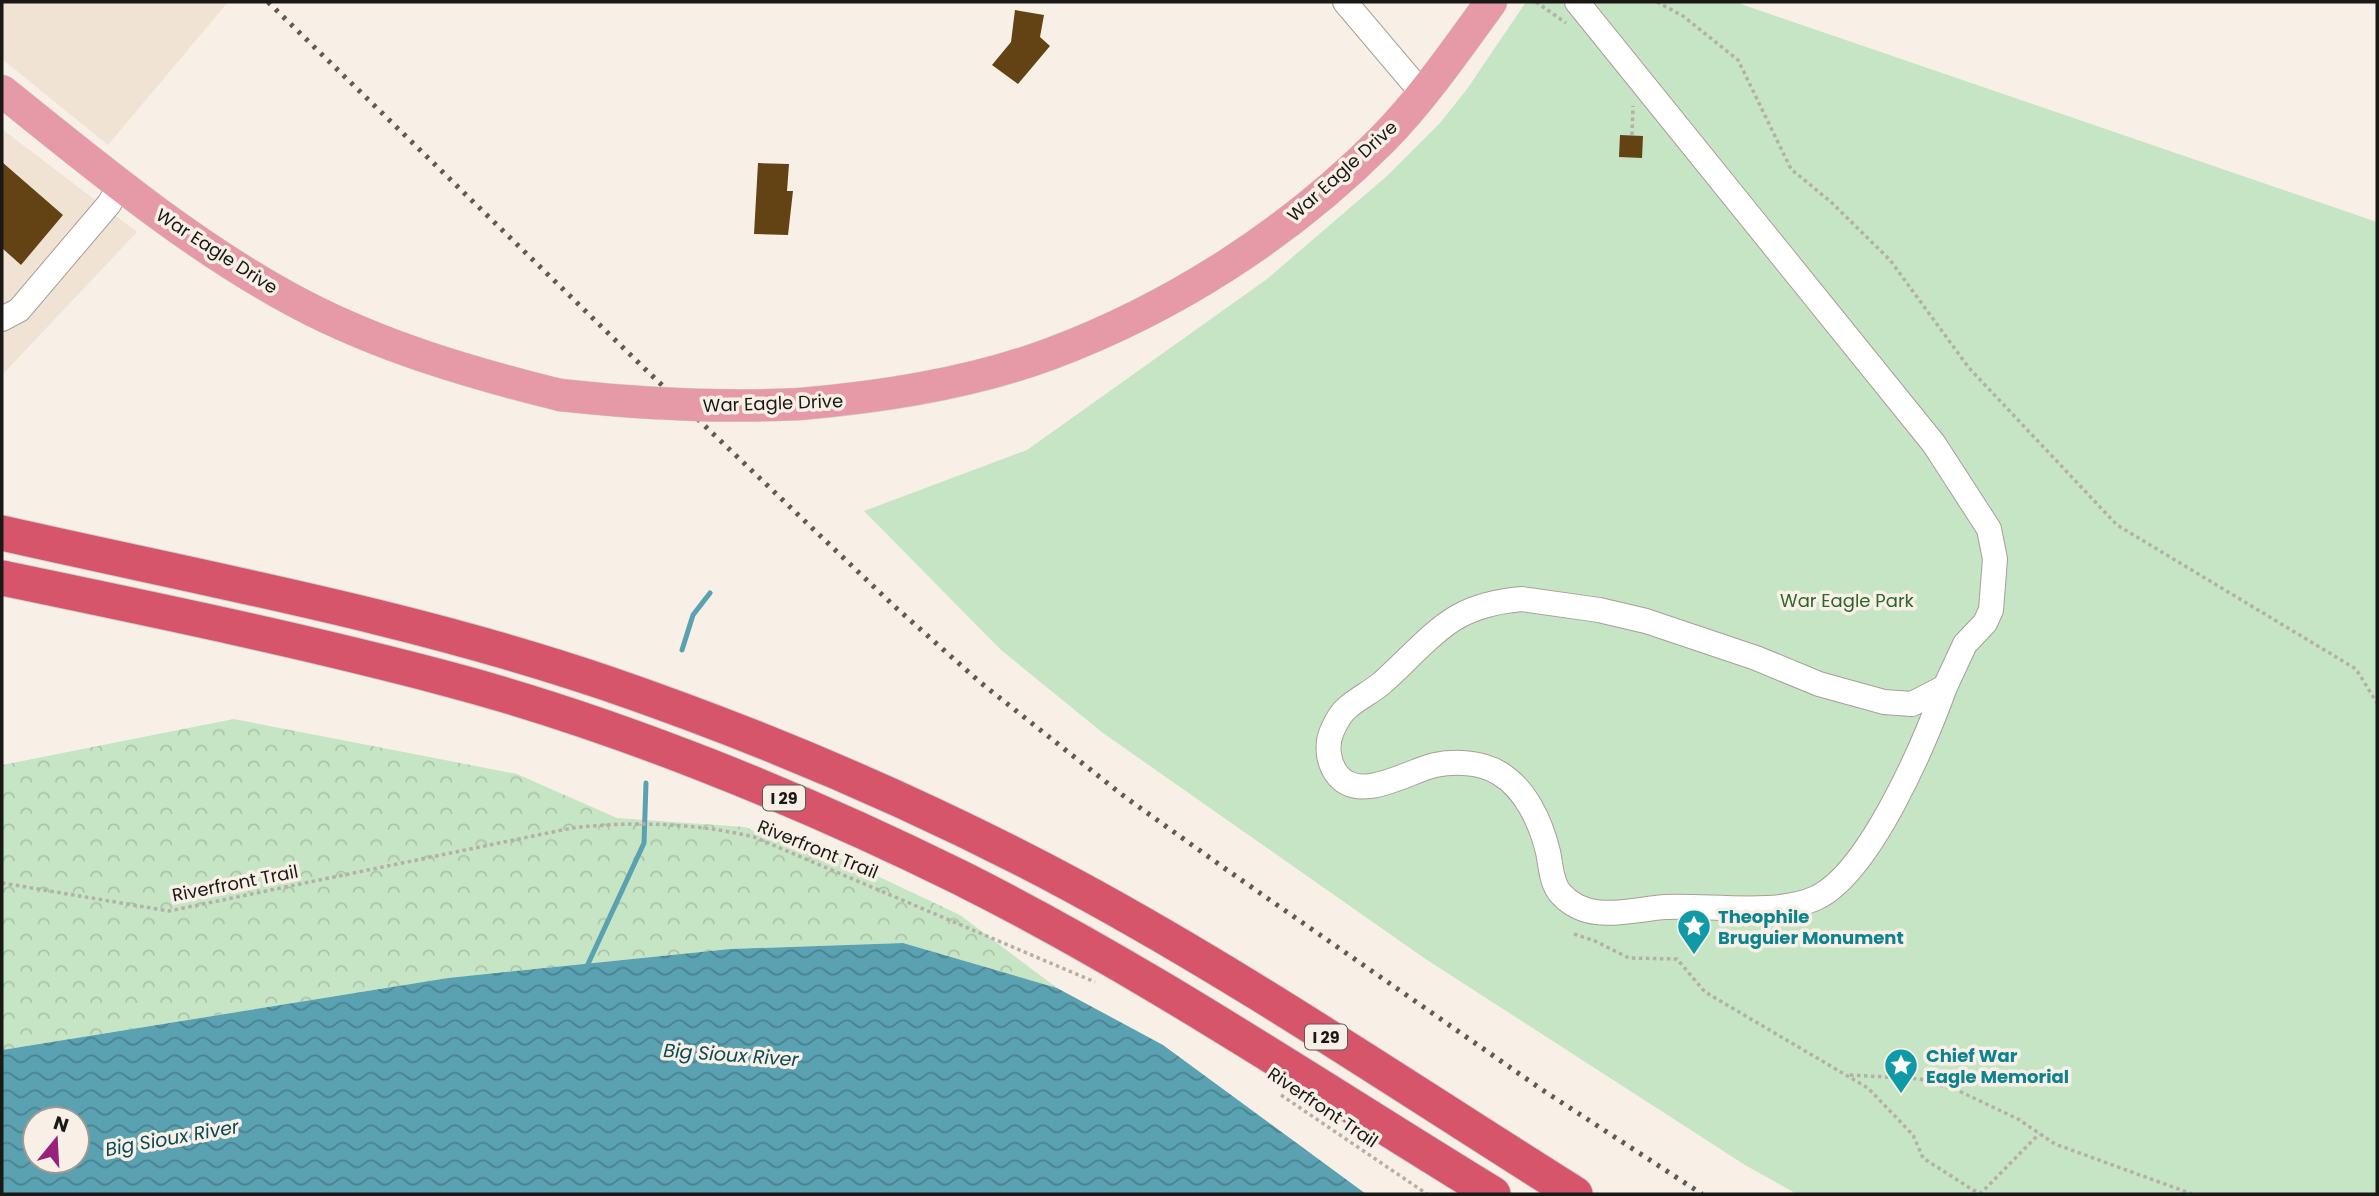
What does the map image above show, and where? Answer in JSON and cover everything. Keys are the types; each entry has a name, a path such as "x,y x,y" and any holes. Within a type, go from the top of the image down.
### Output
{"highway":[{"path":"2,522 66,548"},
{"name":"I 29","path":"2,533 258,587 447,635 605,683 824,767 937,818 1073,885 1233,977 1575,1194"},
{"name":"I 29","path":"2,578 201,620 451,680 608,730 768,791 956,876 1050,924 1203,1012 1493,1194"}],"main road":[{"name":"War Eagle Drive","path":"2,91 120,185 258,281 346,327 443,363 560,395 638,404 719,408 800,404 856,399 936,386 1049,354 1210,277 1307,208 1383,139 1422,93 1491,2"}],"street":[{"path":"1345,2 1422,93"},
{"path":"1577,2 1934,444 1989,529 1995,559 1991,610 1984,623 1965,644 1928,733 1886,815 1851,871 1816,898 1782,905 1663,907 1596,913 1578,906 1559,893 1537,817 1521,793 1500,773 1477,764 1451,762 1432,765 1375,786 1355,786 1338,776 1328,758 1331,733 1345,710 1380,685 1457,617 1493,601 1522,599 1554,602 1646,621 1756,658 1819,684 1884,702 1912,704 1945,687"},
{"path":"2,320 19,310 109,204 120,185"}],"path":[{"path":"1657,2 1683,16 1738,60 1791,170 1831,202 1890,260 1969,368 2117,525 2356,669 2377,703"},
{"name":"Riverfront Trail","path":"2,883 169,911 496,846 545,832 605,824 694,828 754,837 1104,986"},
{"path":"1574,934 1595,940 1629,958 1677,959 1705,992 1868,1088 1913,1135 1923,1158 1982,1193 2039,1134"},
{"path":"1848,1076 1860,1074 1920,1079 1987,1102 2078,1154 2192,1194"},
{"name":"Riverfront Trail","path":"1273,1090 1427,1194"}],"shaded area":[{"path":"2,2 228,2 108,145 2,59"},
{"path":"2,129 137,232 2,375"}],"green space":[{"name":"War Eagle Park","path":"1526,2 1735,2 2377,222 2377,1194 1797,1194 1745,1165 1424,958 1103,733 1001,650 864,511 1027,450 1267,279 1388,175 1440,123 1467,89"},
{"path":"234,719 517,774 617,818 745,827 777,841 782,831 960,915 1057,988 903,943 730,949 448,978 2,1050 2,765"}],"water":[{"name":"Big Sioux River","path":"903,943 1057,988 1163,1045 1366,1194 2,1194 2,1050 448,978 730,949"}],"building":[{"path":"1015,10 1044,15 1040,37 1050,46 1018,84 992,65 1011,42"},
{"path":"1620,135 1643,136 1642,158 1619,157"},
{"path":"2,162 63,215 21,265 2,248"},
{"path":"758,163 789,164 787,191 793,191 788,235 754,234"}],"waterway":[{"path":"682,650 693,615 710,593"},
{"path":"588,964 644,843 646,783"}],"railway":[{"path":"268,2 644,368 893,605 981,683 1125,797 1227,870 1541,1089 1702,1194"}],"place":[{"name":"Theophile Bruguier Monument","path":"1694,956"},
{"name":"Chief War Eagle Memorial","path":"1901,1095"}]}
